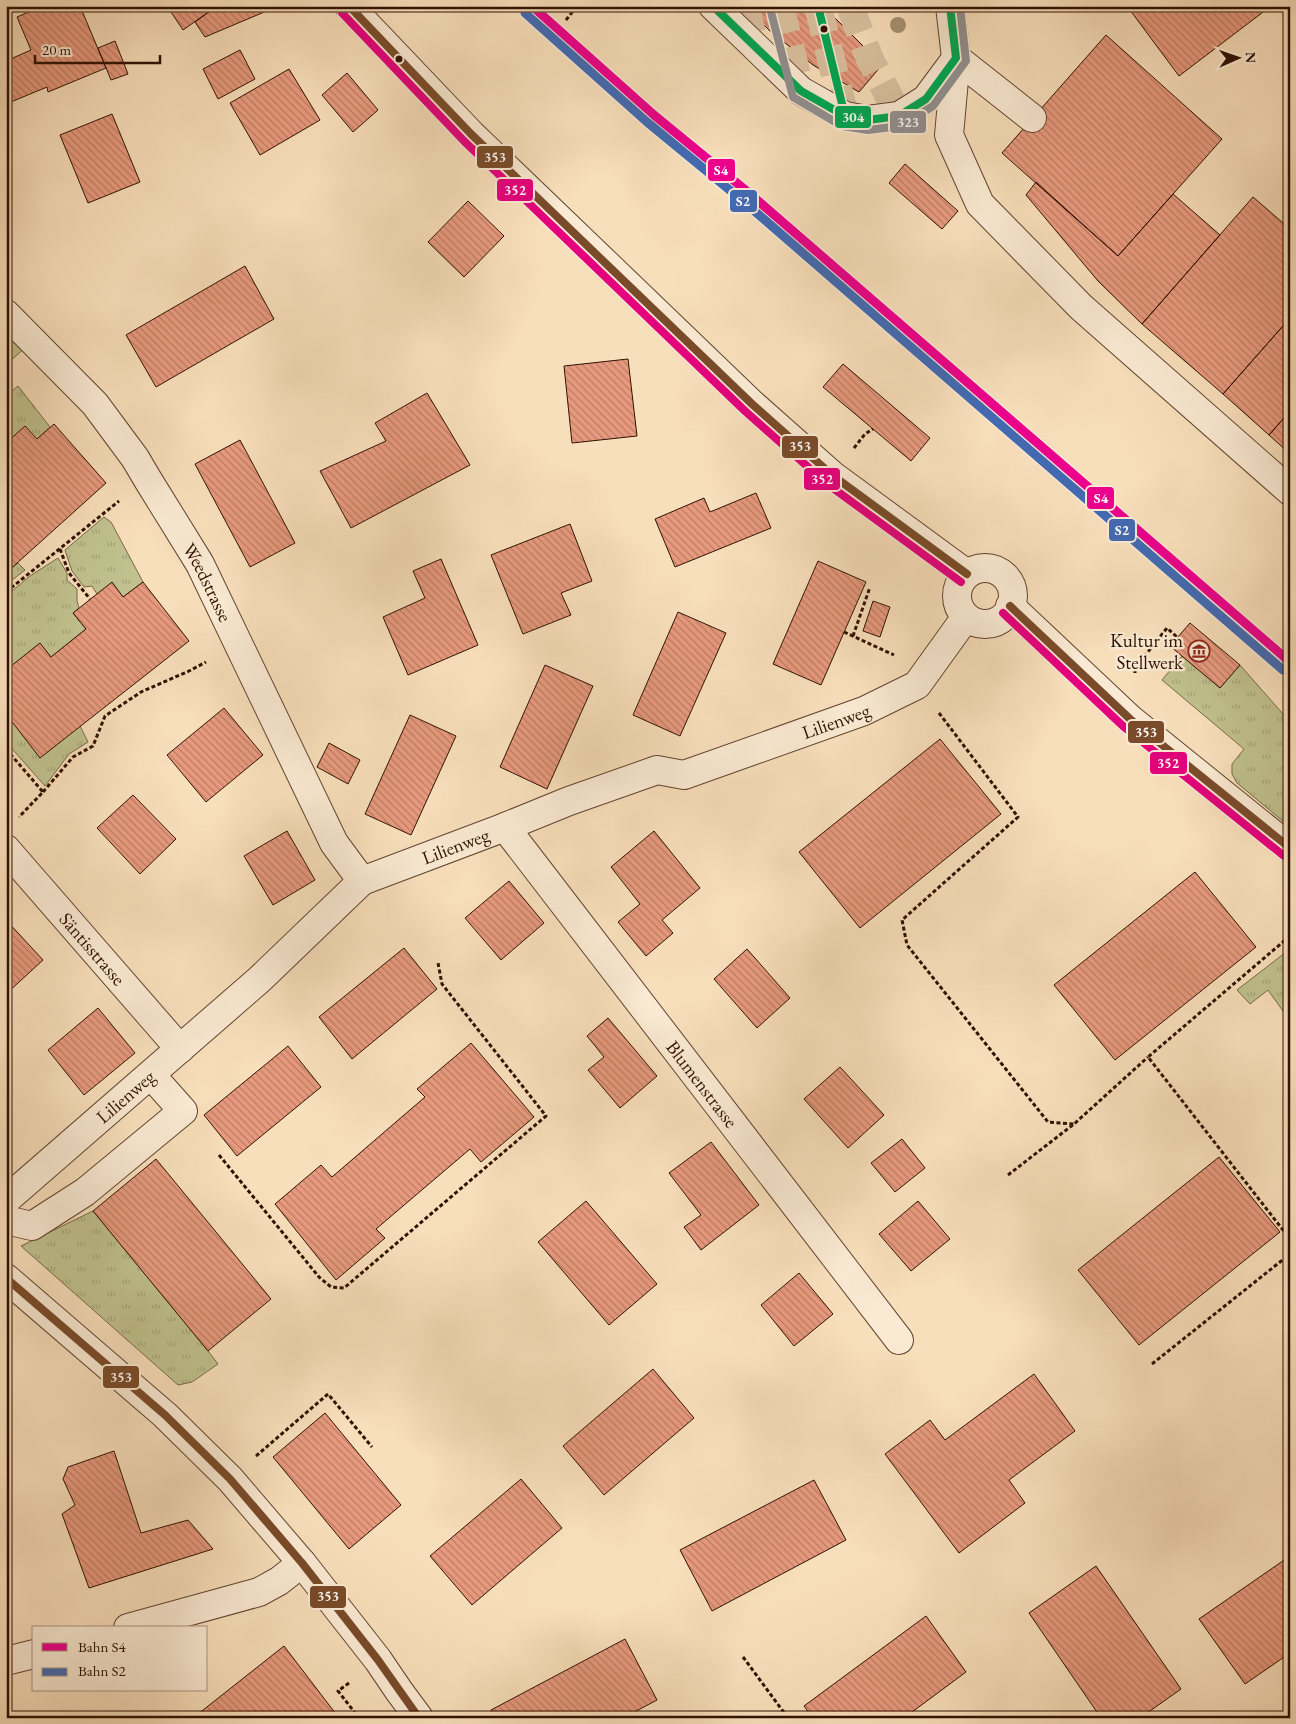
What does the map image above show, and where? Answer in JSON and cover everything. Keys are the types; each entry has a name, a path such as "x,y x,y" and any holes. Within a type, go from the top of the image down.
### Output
{"street":[{"path":"349,6 471,134 752,404 832,475 967,574"},
{"path":"713,6 801,91 845,116 868,120 899,116 926,100 956,58"},
{"path":"950,6 956,58 949,135 980,204 1081,307 1290,491"},
{"path":"956,58 1032,118"},
{"name":"Weedstrasse","path":"6,314 95,404 135,458 200,564 334,843 362,881"},
{"path":"984,568 992,570 1001,574 1011,588 1010,606 1000,620 982,624 973,622 960,609 957,601 957,591 967,574 984,568"},
{"path":"1010,606 1130,719 1290,848"},
{"name":"Lilienweg","path":"6,1200 260,979 362,881 569,801 657,770 684,775 864,711 917,685 966,617"},
{"name":"Blumenstrasse","path":"505,827 899,1340"},
{"name":"Säntisstrasse","path":"6,849 180,1049"},
{"path":"6,1220 32,1226 85,1192 183,1111 151,1075"},
{"path":"6,1278 165,1415 230,1479 302,1563 378,1660 419,1718"},
{"path":"135,1626 259,1592 279,1581 302,1563"},
{"path":"6,1661 32,1654"}],"path":[{"path":"566,20 576,8 571,6"},
{"path":"865,434 873,429"},
{"path":"6,592 120,500"},
{"path":"60,549 69,573 90,599"},
{"path":"853,636 870,587"},
{"path":"1135,668 1167,628 1177,637"},
{"path":"844,632 902,658"},
{"path":"12,822 44,792 73,756 93,746 105,716 141,692 211,659"},
{"path":"917,685 1018,817 902,920 908,945 1048,1122 1074,1124"},
{"path":"6,749 44,792"},
{"path":"1008,1175 1074,1124 1148,1057 1290,936"},
{"path":"219,1155 319,1278 330,1288 344,1288 546,1116 442,984 438,963"},
{"path":"1148,1057 1290,1239"},
{"path":"1152,1364 1290,1254"},
{"path":"256,1456 328,1394 372,1447"},
{"path":"742,1657 788,1718"},
{"path":"350,1682 338,1691 358,1718"}],"green space":[{"path":"6,328 27,346 8,363 6,363"},
{"path":"18,386 50,427 37,439 6,443 6,396"},
{"path":"104,517 111,522 143,582 123,597 112,583 97,594 92,586 84,587 72,571 65,550"},
{"path":"58,558 67,573 67,580 77,589 79,608 73,613 86,629 51,657 40,644 6,670 6,596 30,576"},
{"path":"18,563 25,570 6,585 6,573"},
{"path":"1182,656 1220,688 1240,665 1290,722 1290,827 1237,783 1232,774 1232,764 1244,749 1162,680"},
{"path":"6,714 80,726 88,742 69,754 45,786 6,742"},
{"path":"1290,949 1290,1006 1283,1011 1268,990 1250,1004 1237,990"},
{"path":"93,1211 218,1364 192,1382 178,1385 21,1246"}],"building":[{"path":"43,6 80,6 106,68 48,92 47,87 6,104 6,61 31,50 17,17"},
{"path":"167,6 217,6 183,30"},
{"path":"217,6 266,6 269,10 205,37 195,22"},
{"path":"745,6 823,6 882,65 859,92 813,65 770,31"},
{"path":"1127,6 1271,6 1179,76"},
{"path":"1106,35 1222,139 1118,256 1002,153"},
{"path":"115,41 128,74 111,80 98,48"},
{"path":"240,50 255,79 218,99 203,69"},
{"path":"289,69 320,120 260,155 230,103"},
{"path":"347,73 378,110 353,132 322,95"},
{"path":"112,114 140,182 88,203 60,135"},
{"path":"905,164 958,211 942,229 889,183"},
{"path":"1036,182 1118,256 1173,194 1220,235 1142,324 1098,281 1026,195"},
{"path":"1253,197 1290,229 1290,318 1223,394 1142,324"},
{"path":"468,201 504,236 464,277 428,242"},
{"path":"245,266 274,319 156,387 126,335"},
{"path":"1290,318 1290,411 1269,435 1223,394"},
{"path":"628,359 637,436 572,443 564,366"},
{"path":"843,364 930,438 911,461 823,387"},
{"path":"427,393 470,465 351,528 320,471 386,441 375,423"},
{"path":"1290,411 1290,454 1269,435"},
{"path":"54,424 106,483 6,573 6,468 11,464 6,458 6,443 25,426 37,439"},
{"path":"240,440 295,543 250,567 195,464"},
{"path":"756,493 771,528 675,567 655,519 704,498 710,512"},
{"path":"570,524 592,581 561,593 571,615 523,634 491,555"},
{"path":"441,559 478,645 408,675 383,617 425,598 413,571"},
{"path":"818,561 866,582 821,685 773,664"},
{"path":"112,582 123,597 143,582 189,641 40,758 6,714 6,689 11,685 6,679 6,670 40,643 51,657 86,629 73,613"},
{"path":"873,601 890,607 880,637 863,631"},
{"path":"678,612 726,633 680,736 633,715"},
{"name":"Kultur im Stellwerk","path":"1190,623 1240,665 1220,688 1170,646"},
{"path":"545,665 593,686 547,789 500,767"},
{"path":"224,708 263,755 206,802 167,755"},
{"path":"410,715 456,736 411,835 365,814"},
{"path":"940,739 1001,814 860,928 799,852"},
{"path":"329,743 360,760 348,784 317,767"},
{"path":"133,795 176,839 140,874 97,828"},
{"path":"287,831 315,880 273,905 244,856"},
{"path":"654,831 700,888 662,920 673,933 646,956 618,922 640,904 611,867"},
{"path":"1195,872 1256,947 1115,1060 1054,985"},
{"path":"509,881 544,923 501,960 465,918"},
{"path":"6,920 43,960 6,994"},
{"path":"404,948 437,989 352,1059 319,1017"},
{"path":"747,949 790,998 757,1028 714,979"},
{"path":"98,1008 135,1053 84,1095 48,1050"},
{"path":"608,1018 657,1076 620,1108 588,1070 604,1057 587,1036"},
{"path":"471,1043 534,1117 481,1162 470,1149 376,1229 385,1238 336,1280 275,1204 321,1165 332,1177 425,1097 417,1089"},
{"path":"288,1046 321,1087 237,1156 204,1115"},
{"path":"840,1067 884,1115 848,1148 804,1099"},
{"path":"902,1139 925,1168 895,1192 871,1163"},
{"path":"711,1142 759,1205 701,1250 684,1227 701,1215 669,1173"},
{"path":"1219,1157 1280,1232 1139,1345 1078,1270"},
{"path":"156,1159 271,1299 208,1351 93,1211"},
{"path":"586,1201 657,1284 609,1325 538,1242"},
{"path":"918,1201 950,1239 911,1271 879,1234"},
{"path":"799,1273 833,1314 794,1346 761,1305"},
{"path":"653,1369 694,1418 604,1495 563,1446"},
{"path":"1034,1374 1075,1431 1009,1480 1025,1503 959,1553 885,1454 930,1420 945,1440"},
{"path":"325,1413 401,1505 349,1549 273,1457"},
{"path":"114,1451 141,1533 188,1520 213,1549 89,1588 62,1514 75,1505 63,1479 68,1467"},
{"path":"521,1479 562,1528 472,1605 430,1556"},
{"path":"814,1480 846,1540 712,1611 680,1550"},
{"path":"1290,1556 1290,1653 1245,1684 1199,1619"},
{"path":"1096,1566 1181,1689 1140,1718 1101,1718 1029,1613"},
{"path":"926,1616 966,1672 904,1718 813,1718 804,1706"},
{"path":"625,1639 657,1700 623,1718 495,1718 491,1710"},
{"path":"284,1646 339,1718 193,1718"}],"tunnel":[{"path":"745,6 756,48"},
{"path":"780,6 801,91"},
{"path":"818,6 845,116"},
{"path":"850,6 869,57 899,116"}],"rail line":[{"name":"S4","path":"532,6 654,115 749,193 1290,662"},
{"name":"S2","path":"525,13 647,122 743,201 1283,670"}],"transit line":[{"name":"353","path":"349,6 471,134 752,404 832,475 967,574"},
{"name":"304","path":"713,6 801,91 845,116 868,120 899,116 926,99 956,58 950,6"},
{"name":"304","path":"818,6 845,116"},
{"name":"323","path":"770,8 793,97 842,126 868,130 901,126 933,106 966,61 960,6"},
{"name":"352","path":"342,13 464,141 745,411 826,483 961,582"},
{"name":"353","path":"1010,606 1130,719 1290,848"},
{"name":"352","path":"1003,613 1124,727 1284,856"},
{"name":"353","path":"6,1278 165,1415 230,1479 302,1563 378,1660 419,1718"}],"place":[{"name":"Kultur im Stellwerk","path":"1199,651"}]}
